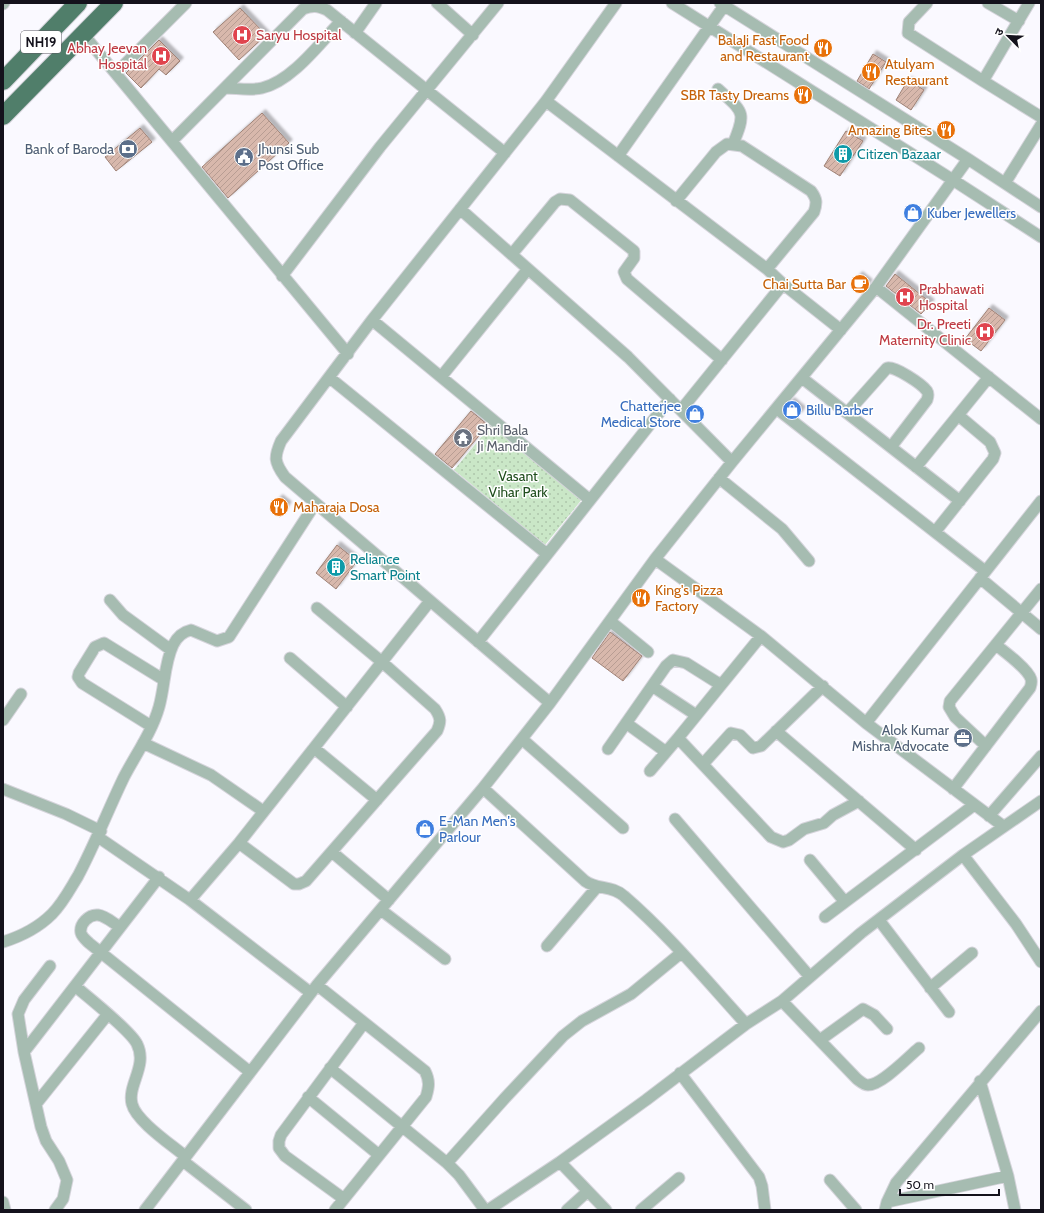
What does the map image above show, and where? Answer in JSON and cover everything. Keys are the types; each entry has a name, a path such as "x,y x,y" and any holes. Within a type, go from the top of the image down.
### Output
{"highway":[{"name":"NH19","path":"3,80 78,3"},
{"path":"3,116 114,3"}],"street":[{"path":"116,73 186,3"},
{"path":"355,33 376,3"},
{"path":"437,3 473,35"},
{"path":"282,276 380,147 498,3"},
{"path":"550,703 285,477 276,465 276,453 281,441 330,378 372,320 546,101 616,3"},
{"path":"672,3 1041,237"},
{"path":"927,3 909,22 908,33 912,37 1041,117"},
{"path":"988,3 1019,21"},
{"path":"983,81 1029,3"},
{"path":"618,156 709,27 723,4 1041,207"},
{"path":"172,141 304,9 310,6 318,6 327,10 505,152"},
{"path":"225,88 260,89 278,82 288,75 341,21"},
{"path":"83,34 348,354"},
{"path":"718,89 740,111 742,118 733,144"},
{"path":"546,101 676,201 768,269 783,284 841,330"},
{"path":"1005,183 1041,125"},
{"path":"676,201 716,152 727,144 742,146 811,191 816,197 817,203 814,212 768,269"},
{"path":"145,1210 314,989 483,788 550,703 655,559 732,462 876,287 968,159"},
{"path":"512,254 555,202 560,198 570,200 634,251 634,258 624,272 627,279 722,360"},
{"path":"460,209 628,357 732,462"},
{"path":"441,376 528,269"},
{"path":"681,410 783,284"},
{"path":"876,287 1041,419"},
{"path":"372,320 590,500"},
{"path":"847,413 887,368 896,369 921,386 929,395 927,400 891,448"},
{"path":"916,467 989,377"},
{"path":"330,378 548,554"},
{"path":"802,378 960,501"},
{"path":"478,642 670,399"},
{"path":"776,408 935,532 1041,630"},
{"path":"935,532 993,459 995,453 990,442 958,415"},
{"path":"720,478 782,529 809,561"},
{"path":"866,723 1041,501"},
{"path":"3,942 27,933 53,913 70,889 99,834 125,777 151,726 159,707 171,650 180,634 191,630 217,641 229,637 315,504"},
{"path":"655,559 761,636 866,723 1003,826"},
{"path":"986,746 955,717 949,707 950,701 1041,589"},
{"path":"110,600 123,615 171,650"},
{"path":"190,900 239,844 263,811 430,601"},
{"path":"239,844 294,884 299,884 306,881 437,732 440,724 440,717 435,709 382,662 317,608"},
{"path":"610,621 648,652"},
{"path":"650,771 761,636"},
{"path":"151,726 82,683 78,677 79,673 95,647 104,644 164,680"},
{"path":"954,789 1030,688 1032,683 1031,677 996,645"},
{"path":"290,658 347,707"},
{"path":"608,749 666,666 673,660 678,660 721,685"},
{"path":"652,686 696,715"},
{"path":"703,764 731,733 740,735 749,746 756,748 761,746 823,686"},
{"path":"3,720 21,694"},
{"path":"626,723 666,752"},
{"path":"776,731 916,850"},
{"path":"678,738 771,837 778,841 783,842 789,840 804,829 824,823 833,815 858,801"},
{"path":"522,739 623,828"},
{"path":"143,743 211,775 263,811"},
{"path":"314,748 377,800"},
{"path":"989,816 1041,756"},
{"path":"483,788 585,881 597,887 611,888 623,895 682,953 746,1024"},
{"path":"3,789 66,814 99,834 314,989 364,1023 425,1071 429,1079 429,1087 426,1097 335,1210"},
{"path":"330,1068 448,1163 487,1210 560,1162 646,1100 680,1072 746,1024 782,1001 879,920 963,855 1041,801"},
{"path":"825,916 916,850 974,804"},
{"path":"675,819 810,977"},
{"path":"332,852 389,900"},
{"path":"963,855 1016,924 1041,962"},
{"path":"810,860 845,902"},
{"path":"24,1052 159,877"},
{"path":"547,946 597,887"},
{"path":"381,910 445,959"},
{"path":"120,927 106,918 94,915 88,918 82,925 80,931 83,937 101,952 250,1072"},
{"path":"879,920 949,1012"},
{"path":"448,1163 505,1098 563,1036 582,1021 631,994 682,953"},
{"path":"930,988 972,953"},
{"path":"50,966 20,1007 18,1014 24,1052 46,1141 59,1160 67,1180 64,1195 55,1210"},
{"path":"75,986 108,1014 134,1039 139,1051 140,1065 132,1097 135,1110 142,1120 184,1159 246,1210"},
{"path":"782,1001 857,1080 864,1084 870,1085 880,1081 919,1048"},
{"path":"820,1040 863,1009 874,1015 887,1029"},
{"path":"886,1206 896,1183 980,1081 1041,1011"},
{"path":"36,1104 108,1014"},
{"path":"344,1199 285,1156 279,1148 279,1141 281,1135 308,1097 364,1023"},
{"path":"680,1072 759,1177 762,1186 765,1210"},
{"path":"980,1081 1008,1176 1015,1210"},
{"path":"308,1097 379,1155"},
{"path":"560,1162 606,1210"},
{"path":"886,1206 1008,1176"},
{"path":"641,1210 679,1178"},
{"path":"830,1180 856,1210"},
{"path":"567,1210 588,1192"},
{"path":"3,1202 5,1210"}],"green space":[{"name":"Vasant Vihar Park","path":"492,424 583,498 545,545 454,470"}],"building":[{"path":"240,8 266,35 239,60 213,32"},
{"path":"159,40 180,61 166,75 159,69 141,88 126,73"},
{"path":"873,54 886,62 869,89 857,81"},
{"path":"908,80 924,90 911,110 896,100"},
{"name":"Jhunsi Sub Post Office","path":"262,113 289,143 228,198 202,167"},
{"name":"Bank of Baroda","path":"140,128 152,142 116,171 105,157"},
{"name":"Citizen Bazaar","path":"846,131 863,141 840,176 824,166"},
{"path":"895,274 931,303 921,314 886,286"},
{"name":"Chai Sutta Bar","path":"859,275 869,283 861,293 851,285"},
{"path":"989,308 1005,320 981,351 965,339"},
{"path":"791,401 802,410 798,416 786,407"},
{"name":"Shri Bala Ji Mandir","path":"471,411 488,425 452,468 435,454"},
{"name":"Maharaja Dosa","path":"279,498 288,505 280,517 270,510"},
{"name":"Reliance Smart Point","path":"337,545 357,561 336,589 316,573"},
{"path":"610,632 642,656 623,681 592,658"}],"place":[{"name":"Saryu Hospital","path":"242,35"},
{"name":"BalaJi Fast Food and Restaurant","path":"823,48"},
{"name":"Abhay Jeevan Hospital","path":"161,56"},
{"name":"Atulyam Restaurant","path":"871,72"},
{"name":"SBR Tasty Dreams","path":"803,95"},
{"name":"Amazing Bites","path":"946,130"},
{"name":"Bank of Baroda","path":"128,149"},
{"name":"Citizen Bazaar","path":"843,154"},
{"name":"Jhunsi Sub Post Office","path":"244,157"},
{"name":"Kuber Jewellers","path":"913,213"},
{"name":"Chai Sutta Bar","path":"860,284"},
{"name":"Prabhawati Hospital","path":"905,297"},
{"name":"Dr. Preeti Maternity Clinic","path":"985,332"},
{"name":"Billu Barber","path":"792,410"},
{"name":"Chatterjee Medical Store","path":"695,414"},
{"name":"Shri Bala Ji Mandir","path":"463,438"},
{"name":"Maharaja Dosa","path":"279,507"},
{"name":"Reliance Smart Point","path":"336,567"},
{"name":"King's Pizza Factory","path":"641,598"},
{"name":"Alok Kumar Mishra Advocate","path":"963,738"},
{"name":"E-Man Men's Parlour","path":"425,829"}]}
